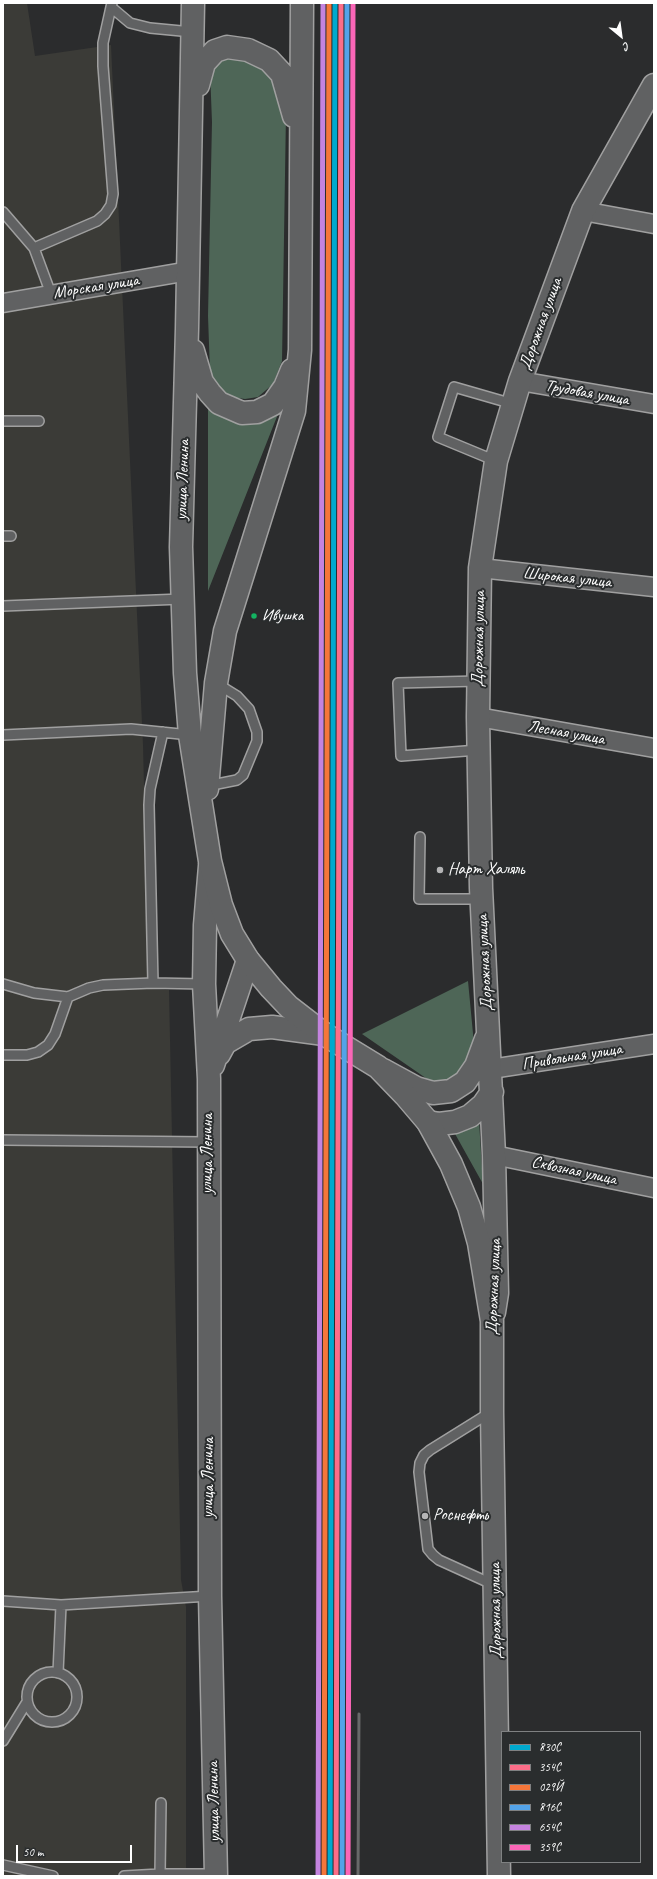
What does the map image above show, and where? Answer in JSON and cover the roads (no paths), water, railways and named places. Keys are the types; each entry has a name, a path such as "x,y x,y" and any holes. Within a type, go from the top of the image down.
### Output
{"main road":[{"path":"191,141 193,3"},
{"path":"302,3 302,170"},
{"path":"191,141 197,88 204,63 216,51 227,46 248,50 269,60 282,74 299,139 302,170"},
{"name":"Дорожная улица","path":"499,1876 492,1412 492,1321 497,1293 492,1092 482,899 478,750 480,568 496,461 520,381 583,211 651,93"},
{"name":"улица Ленина","path":"191,141 188,329 181,547 185,673 190,735 210,861 205,925 204,984 212,1070 208,1142 210,1596 216,1875"},
{"name":"улица Ленина","path":"204,818 216,683 225,632 294,411 300,350 302,170"},
{"path":"188,329 195,363 206,388 219,403 242,413 257,412 274,404 285,387 300,350"},
{"path":"210,861 223,912 232,934 248,960 289,1007 324,1034 416,1088 433,1093 451,1091 465,1082 476,1066 488,1033"},
{"name":"улица Ленина","path":"212,1070 248,960"},
{"name":"улица Ленина","path":"212,1070 225,1043 250,1030 272,1027 324,1034"},
{"path":"378,1067 428,1122 451,1164 469,1207 480,1243 492,1321"},
{"path":"428,1122 439,1124 455,1122 470,1116 483,1105 492,1092"},
{"path":"480,1243 494,1155"}],"street":[{"path":"583,211 654,224"},
{"name":"Морская улица","path":"3,302 189,271"},
{"name":"Трудовая улица","path":"520,381 654,404"},
{"name":"Широкая улица","path":"480,568 654,587"},
{"name":"Лесная улица","path":"478,717 654,748"},
{"name":"Привольная улица","path":"491,1070 654,1044"},
{"name":"Сквозная улица","path":"494,1155 654,1188"}],"lane":[{"path":"111,5 130,23 150,28 192,32"},
{"path":"34,248 96,221 105,214 111,205 112,194 103,66 103,43 111,5"},
{"path":"3,212 34,248 52,294"},
{"path":"496,461 438,437 454,387 513,404"},
{"path":"3,421 39,421"},
{"path":"3,606 182,599"},
{"path":"478,750 402,756 398,683 479,681"},
{"path":"207,786 237,780 243,775 257,741 257,732 249,709 237,696 216,683"},
{"path":"3,735 131,730 190,735"},
{"path":"153,982 149,805 150,789 163,732"},
{"path":"420,837 419,899 482,899"},
{"path":"3,984 34,994 68,998 89,988 103,985 153,982 204,984"},
{"path":"3,1055 38,1052 48,1045 55,1034 68,998"},
{"path":"3,1140 208,1142"},
{"path":"492,1412 430,1450 422,1459 420,1472 428,1549 433,1556 439,1560 495,1586"},
{"path":"3,1601 61,1605 210,1596"},
{"path":"58,1673 61,1605"},
{"path":"50,1672 58,1673 66,1676 72,1682 77,1697 74,1708 66,1718 59,1721 42,1720 30,1710 27,1702 27,1693 35,1679 50,1672"},
{"path":"3,1741 27,1702"},
{"path":"160,1874 161,1802"},
{"path":"3,1865 53,1876"},
{"path":"124,1876 160,1874 216,1875"}],"railway":[{"path":"358,1876 359,1714"}],"place":[{"name":"Ивушка","path":"254,616"},
{"name":"Нарт Халяль","path":"440,870"},
{"name":"Роснефть","path":"425,1516"}]}
